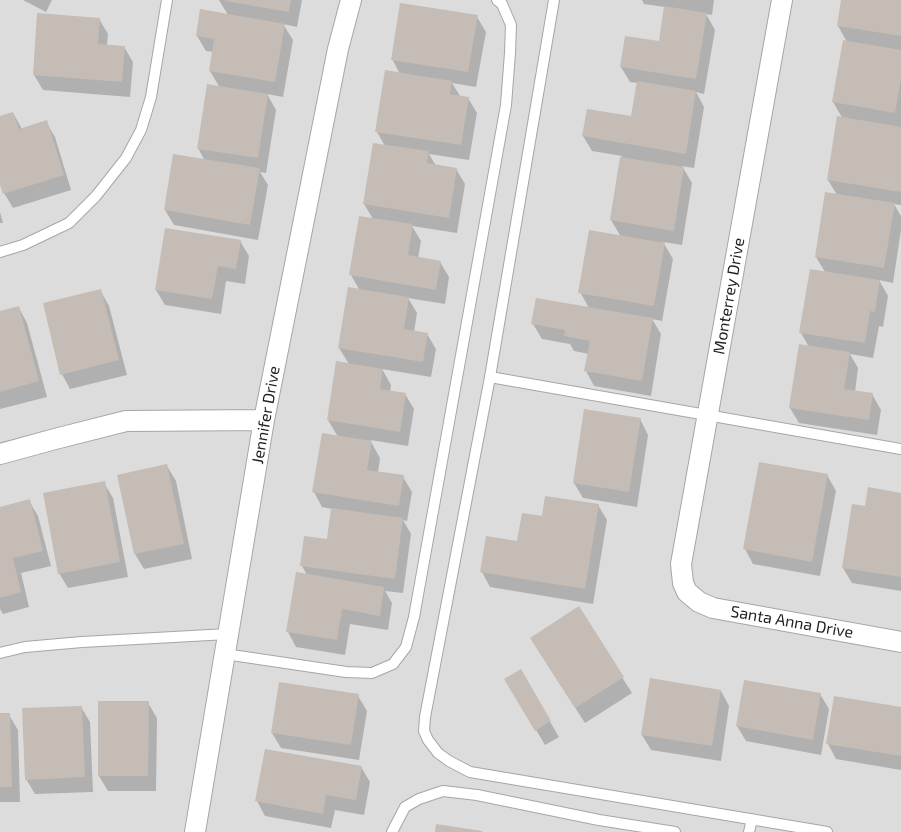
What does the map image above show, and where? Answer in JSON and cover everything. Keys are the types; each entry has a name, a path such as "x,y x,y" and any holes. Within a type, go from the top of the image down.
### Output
{"street":[{"name":"Jennifer Drive","path":"195,832 264,420 338,49 351,0"},
{"name":"Monterrey Drive","path":"687,592 683,583 681,564 782,0"},
{"path":"0,454 55,438 126,421 264,420"},
{"name":"Santa Anna Drive","path":"687,592 699,602 712,608 901,642"}],"lane":[{"path":"0,252 23,245 69,223 96,196 126,158 141,130 151,97 167,0"},
{"path":"225,654 346,672 372,673 393,664 406,647 414,617 506,105 511,25 502,4 497,0"},
{"path":"554,0 490,377 425,716 424,731 438,753 470,772 827,832"},
{"path":"490,377 901,449"},
{"path":"0,653 25,647 82,642 228,634"},
{"path":"392,832 405,807 419,799 443,791 477,795 599,820 675,832"},
{"path":"750,832 752,819"}],"shaded area":[{"path":"0,0 901,0 901,832 0,832"}],"building":[{"path":"225,0 291,0 289,12"},
{"path":"841,0 901,0 901,36 837,26"},
{"path":"400,3 478,15 468,72 391,60"},
{"path":"664,6 707,13 696,79 620,67 625,36 659,41"},
{"path":"200,9 285,24 275,82 209,71 214,39 196,36"},
{"path":"37,13 100,18 98,44 125,46 122,82 33,75"},
{"path":"843,40 901,50 901,79 895,113 832,102"},
{"path":"385,70 452,81 450,94 469,97 461,145 375,132"},
{"path":"637,81 696,91 686,154 582,136 587,109 631,116"},
{"path":"207,84 268,94 258,158 197,149"},
{"path":"13,112 19,129 47,120 64,175 3,194 0,185 0,116"},
{"path":"837,116 901,127 901,192 827,180"},
{"path":"373,143 429,151 427,163 457,168 449,218 363,204"},
{"path":"173,154 260,168 250,225 164,210"},
{"path":"620,157 684,167 674,231 610,220"},
{"path":"825,192 895,203 884,268 815,257"},
{"path":"359,216 413,224 408,255 441,261 436,290 349,275"},
{"path":"165,228 241,240 236,269 218,266 212,299 155,290"},
{"path":"589,230 665,243 654,306 578,293"},
{"path":"810,269 880,280 875,312 870,311 865,343 799,333"},
{"path":"348,287 409,297 404,329 428,333 423,362 338,348"},
{"path":"101,289 119,360 60,375 43,303"},
{"path":"536,298 653,318 642,381 584,371 590,341 564,336 565,330 531,324"},
{"path":"19,306 39,381 0,392 0,311"},
{"path":"799,344 850,352 844,389 873,393 869,420 789,408"},
{"path":"336,361 383,369 380,389 406,393 400,432 327,420"},
{"path":"584,409 641,418 629,492 573,483"},
{"path":"322,433 372,441 367,470 404,475 399,506 312,492"},
{"path":"759,462 828,474 812,562 743,549"},
{"path":"167,464 184,544 134,554 117,475"},
{"path":"105,481 120,562 58,574 43,493"},
{"path":"868,487 901,493 901,577 842,568 852,504 865,506"},
{"path":"545,496 599,504 585,589 480,572 486,536 517,541 522,513 542,516"},
{"path":"30,499 43,551 13,558 21,592 0,598 0,507"},
{"path":"331,508 403,518 395,579 300,566 304,536 327,539"},
{"path":"296,572 384,587 380,616 342,609 337,640 286,632"},
{"path":"579,606 624,677 575,708 530,638"},
{"path":"521,669 551,721 535,731 504,679"},
{"path":"650,678 721,690 712,746 641,735"},
{"path":"744,680 821,693 813,740 736,726"},
{"path":"279,682 359,694 351,745 271,733"},
{"path":"834,696 901,707 901,756 826,744"},
{"path":"98,701 149,701 148,776 98,776"},
{"path":"82,706 85,777 25,780 22,708"},
{"path":"0,713 10,713 12,787 0,787"},
{"path":"265,749 362,766 356,800 326,795 323,814 255,801"},
{"path":"436,824 482,831 482,832 435,832"}]}
